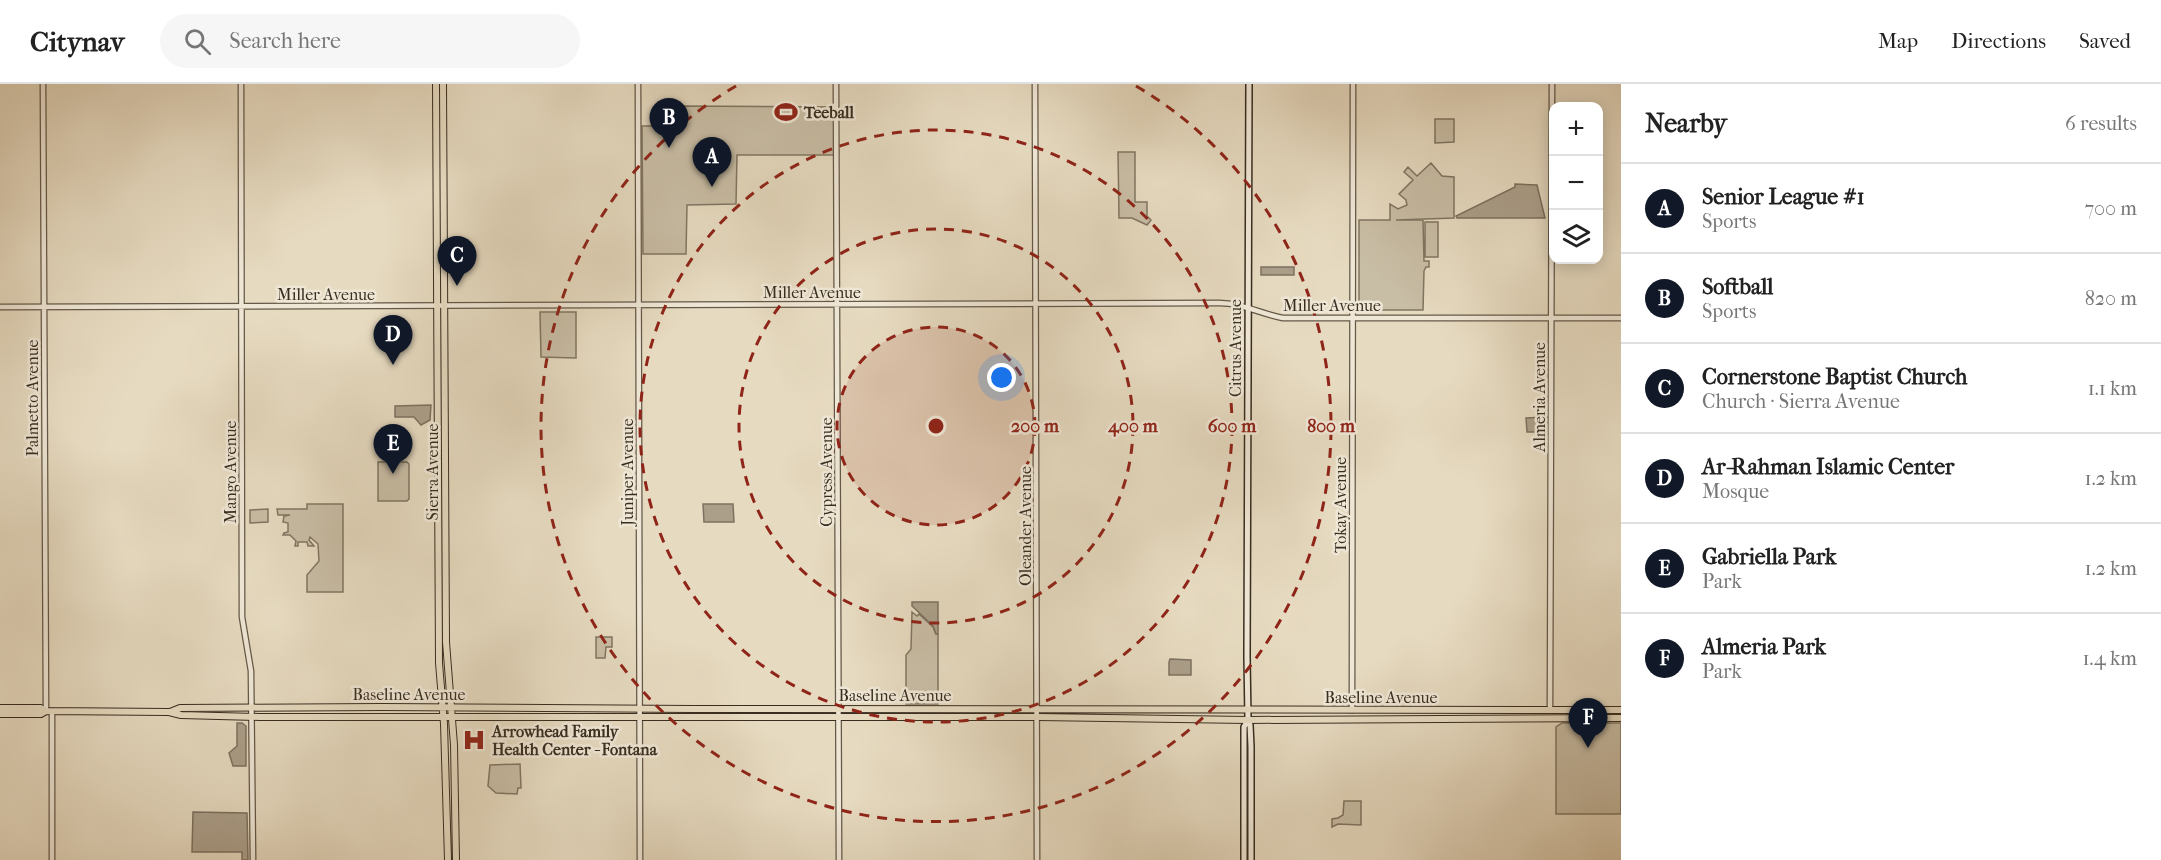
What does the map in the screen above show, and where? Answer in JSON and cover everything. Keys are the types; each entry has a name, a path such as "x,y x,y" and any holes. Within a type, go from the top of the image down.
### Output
{"main road":[{"name":"Sierra Avenue","path":"436,84 446,642 452,717 456,860"},
{"name":"Sierra Avenue","path":"443,84 439,663 448,860"},
{"name":"Citrus Avenue","path":"1250,84 1248,720 1251,747 1251,860"},
{"name":"Baseline Avenue","path":"169,712 180,708 442,707 1621,710"},
{"name":"Baseline Avenue","path":"0,708 42,708 49,711 169,712 181,715 252,717 1037,717 1248,720 1621,718"},
{"path":"0,714 41,714 49,711"},
{"name":"Citrus Avenue","path":"1244,860 1244,727 1248,720"}],"street":[{"name":"Palmetto Avenue","path":"43,84 52,860"},
{"name":"Mango Avenue","path":"241,84 242,617 251,671 253,860"},
{"name":"Juniper Avenue","path":"638,84 640,860"},
{"name":"Cypress Avenue","path":"836,84 838,860"},
{"name":"Oleander Avenue","path":"1035,84 1037,860"},
{"name":"Tokay Avenue","path":"1352,710 1353,84"},
{"name":"Almeria Avenue","path":"1550,710 1552,84"},
{"name":"Miller Avenue","path":"0,307 1227,303 1283,318 1621,318"}],"shaded area":[{"path":"680,106 834,107 834,155 737,155 736,204 687,205 686,254 643,254 642,126 679,126"},
{"path":"1435,119 1454,119 1454,142 1435,143"},
{"path":"1118,152 1135,152 1135,202 1147,202 1147,216 1151,220 1147,225 1132,218 1119,218"},
{"path":"1431,163 1442,176 1454,177 1454,218 1396,220 1423,220 1424,261 1429,261 1429,267 1426,267 1424,271 1423,310 1359,310 1359,220 1390,220 1390,204 1398,209 1407,205 1406,200 1399,194 1413,180 1404,172 1408,167 1417,176"},
{"path":"1515,184 1537,185 1545,218 1457,218 1456,216 1515,187"},
{"path":"1425,222 1438,222 1438,257 1425,257"},
{"path":"1261,267 1294,267 1294,275 1261,275"},
{"path":"540,312 576,312 576,358 541,357"},
{"path":"431,405 430,420 421,425 414,417 395,417 395,406"},
{"path":"1547,417 1545,432 1527,432 1526,418"},
{"path":"378,462 407,462 409,464 409,499 407,501 378,501"},
{"path":"307,504 343,504 343,592 307,592 307,575 319,561 318,544 310,537 309,540 314,546 308,546 307,542 298,542 298,546 295,546 296,541 290,535 283,535 288,532 288,523 283,522 284,516 290,515 278,515 277,509 307,509"},
{"path":"703,504 733,504 734,522 704,522"},
{"path":"268,509 268,522 250,523 250,510"},
{"path":"912,602 938,602 938,634 912,606"},
{"path":"912,612 917,616 919,614 938,634 938,704 906,704 906,655 911,649"},
{"path":"596,637 612,637 612,647 606,647 605,658 596,658"},
{"path":"1170,659 1191,660 1191,675 1169,675"},
{"path":"237,723 246,726 246,766 233,766 229,753 237,746"},
{"path":"1562,723 1621,723 1621,814 1556,814 1556,727"},
{"path":"520,764 521,788 518,788 517,794 496,793 488,786 490,765"},
{"path":"1344,801 1361,801 1361,825 1338,824 1332,827 1332,819 1343,815"},
{"path":"193,812 247,813 248,860 242,860 242,852 192,852"}],"place":[{"name":"Teeball","path":"786,112"},
{"name":"Softball","path":"669,148"},
{"name":"Senior League #1","path":"712,187"},
{"name":"Cornerstone Baptist Church","path":"457,286"},
{"name":"Ar-Rahman Islamic Center","path":"393,365"},
{"name":"Gabriella Park","path":"393,474"},
{"name":"Arrowhead Family Health Center - Fontana","path":"474,740"},
{"name":"Almeria Park","path":"1588,748"}]}
